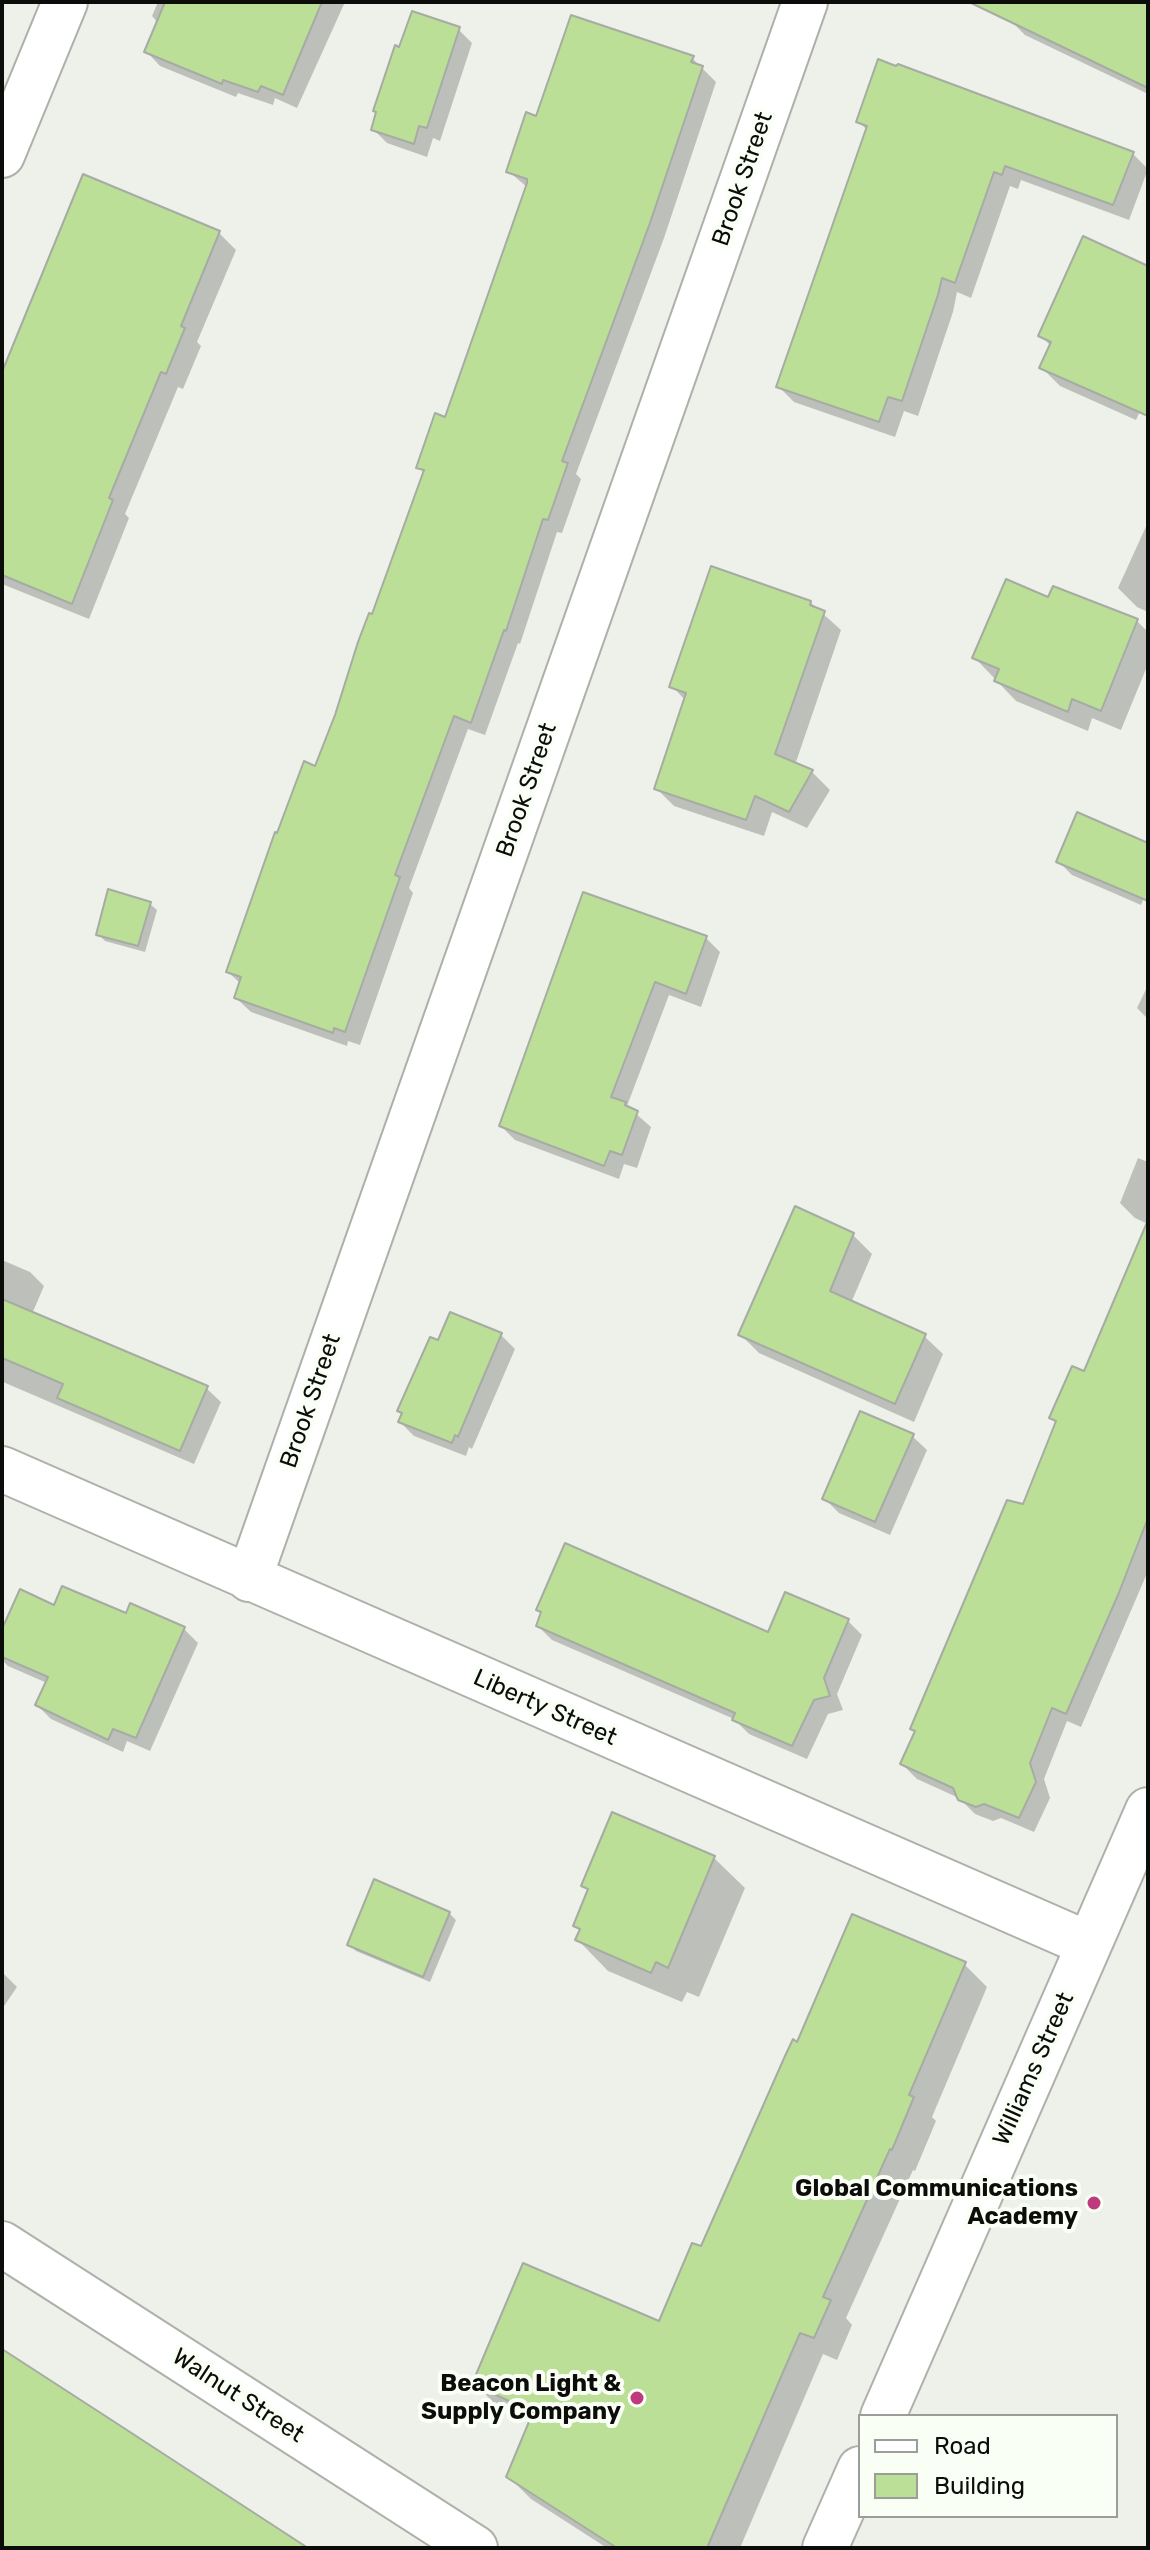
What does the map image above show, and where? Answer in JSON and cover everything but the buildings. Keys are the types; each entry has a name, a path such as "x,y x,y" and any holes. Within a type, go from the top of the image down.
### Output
{"street":[{"path":"2,155 65,2"},
{"name":"Brook Street","path":"249,1579 805,2"},
{"name":"Liberty Street","path":"2,1469 1088,1944"},
{"name":"Williams Street","path":"884,2414 1148,1810"},
{"name":"Walnut Street","path":"2,2244 475,2548"},
{"path":"825,2548 858,2474"}],"place":[{"name":"Global Communications Academy","path":"1094,2203"},
{"name":"Beacon Light & Supply Company","path":"637,2398"}]}
